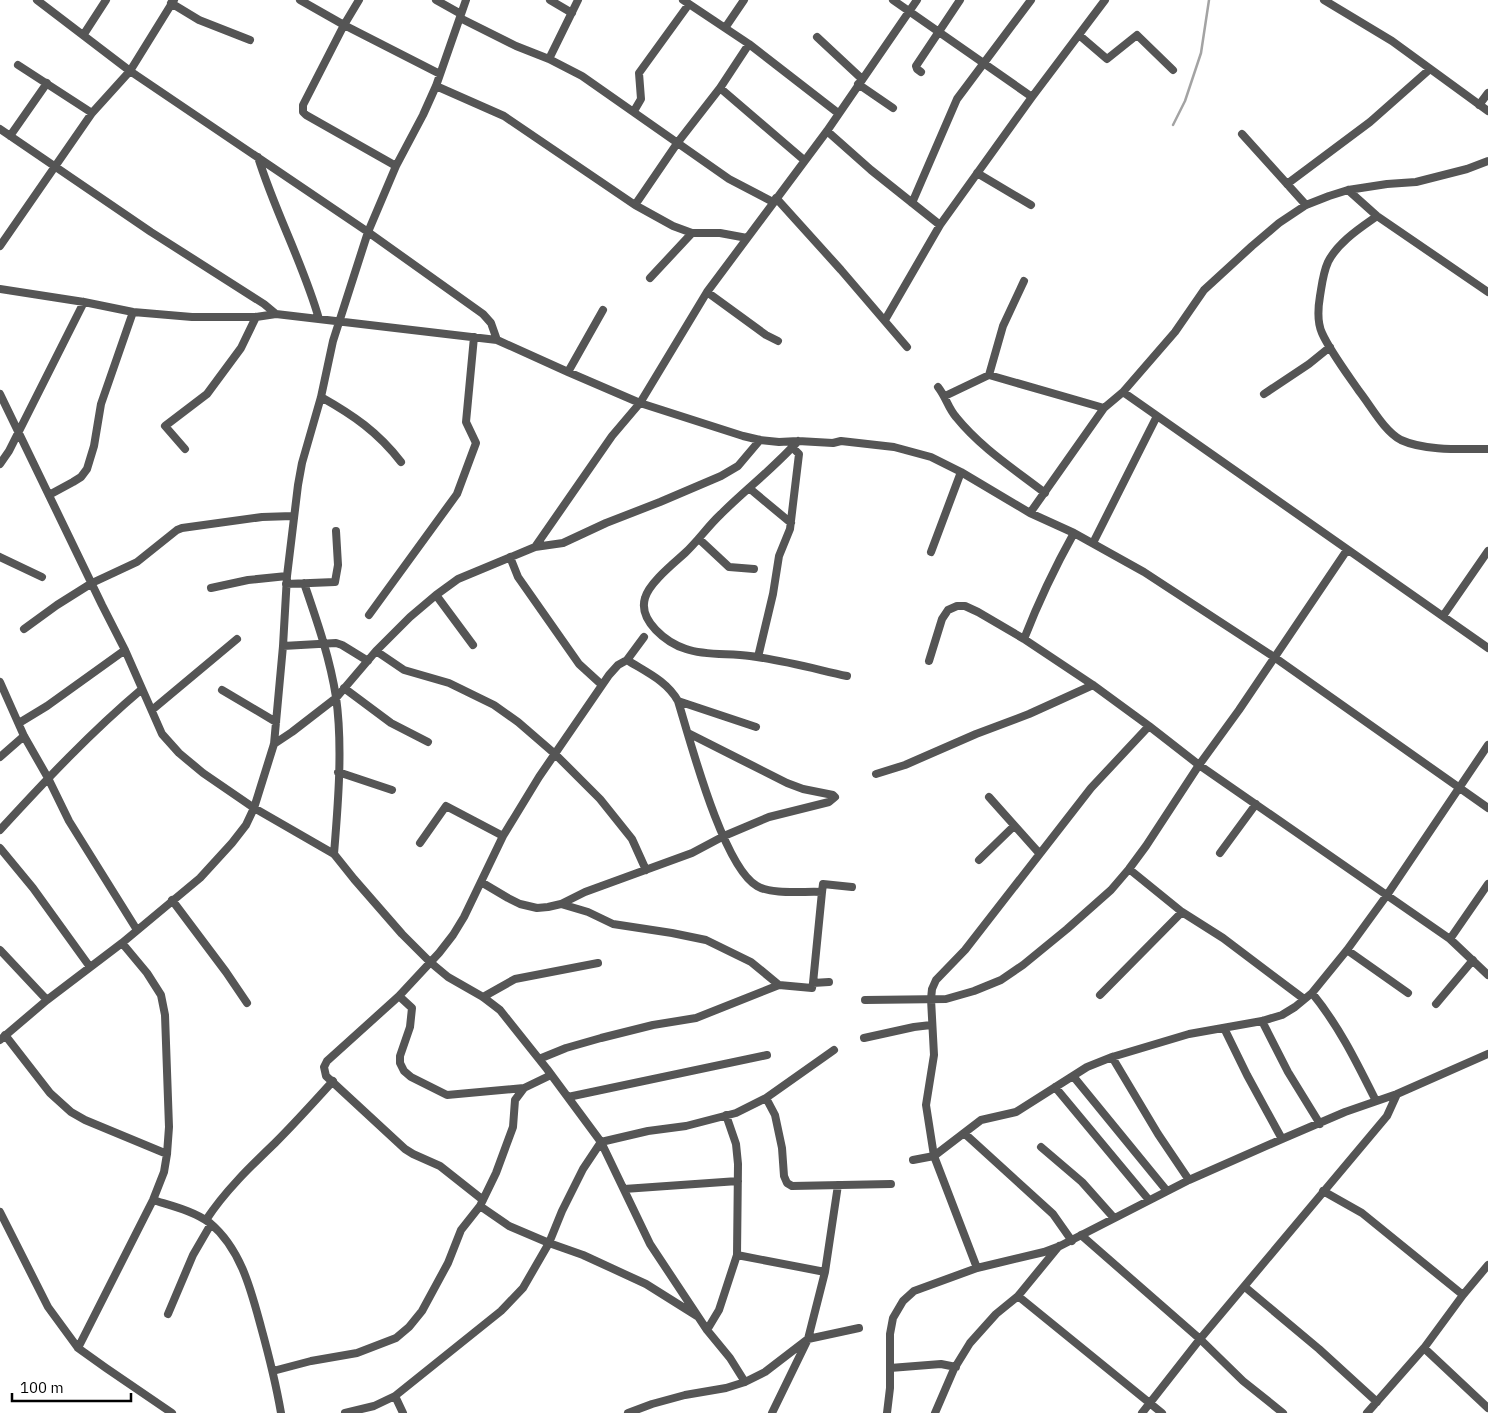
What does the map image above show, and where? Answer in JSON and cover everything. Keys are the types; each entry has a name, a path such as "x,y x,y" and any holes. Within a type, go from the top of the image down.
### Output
{"street":[{"path":"37,0 130,71 368,232 483,314 491,322 498,340"},
{"path":"84,34 106,0"},
{"path":"359,0 303,105 303,112 396,166"},
{"path":"436,0 460,16 516,46 549,59 590,80 729,179 774,200 885,320 907,347"},
{"path":"167,1154 70,1112 50,1093 2,1038 47,1000 122,943 200,878 246,825 254,808 274,744 293,516 302,463 321,397 338,322 368,232 396,166 436,86 466,0"},
{"path":"550,0 572,13"},
{"path":"549,59 578,0"},
{"path":"725,28 744,0"},
{"path":"894,0 1032,97"},
{"path":"535,548 612,436 640,403 707,292 827,131 917,0"},
{"path":"921,72 916,69 916,66 960,0"},
{"path":"912,203 956,99 1031,0"},
{"path":"885,320 940,225 1032,97 1105,0"},
{"path":"1324,0 1392,41 1488,111"},
{"path":"305,1 344,26 440,74"},
{"path":"0,246 92,113 130,71 172,2 199,20 250,40"},
{"path":"634,111 641,99 640,73 686,2 749,44 838,113"},
{"path":"1079,35 1107,59 1137,35 1173,70"},
{"path":"817,37 860,82 893,108"},
{"path":"635,205 678,142 720,88 749,44"},
{"path":"18,66 92,113"},
{"path":"1287,184 1370,122 1430,68"},
{"path":"10,136 47,83"},
{"path":"436,86 504,116 635,205 673,226 692,233 720,234 747,238"},
{"path":"720,88 804,160"},
{"path":"1479,105 1488,93"},
{"path":"0,129 54,167 264,304 276,314"},
{"path":"827,131 870,170 940,225"},
{"path":"1242,134 1306,205"},
{"path":"258,157 266,185 302,271 319,319"},
{"path":"1030,513 1104,408 1123,392 1175,332 1204,290 1272,229 1306,205 1348,190 1416,182 1467,169 1488,161"},
{"path":"977,173 1031,205"},
{"path":"1348,190 1377,216 1488,292"},
{"path":"1377,216 1345,241 1329,260 1324,272 1319,302 1318,320 1322,333 1356,386 1387,428 1400,439 1417,445 1488,449"},
{"path":"650,278 692,233"},
{"path":"990,375 1003,326 1024,281"},
{"path":"0,289 84,302 133,312 192,317 256,317 276,314 498,340 640,403 760,440 795,444 841,441 894,447 931,457 961,472 1030,513 1074,533 1144,572 1274,657 1488,808"},
{"path":"707,292 766,335 778,341"},
{"path":"0,464 9,451 84,302"},
{"path":"568,372 603,310"},
{"path":"49,495 73,482 85,473 87,469 94,446 101,404 133,312"},
{"path":"185,450 165,426 207,394 241,348 256,317"},
{"path":"369,615 452,502 467,469 476,443 466,422 474,337"},
{"path":"1264,394 1309,364 1330,347"},
{"path":"945,396 990,375 1104,408"},
{"path":"938,387 945,396 950,409 972,436 1045,493"},
{"path":"1123,392 1488,648"},
{"path":"0,394 126,650 162,734 179,753 203,773 254,808 334,854 396,927 430,962 448,977 483,997 500,1010 552,1075 601,1142 650,1244 707,1330 730,1358 745,1382"},
{"path":"321,397 348,412 372,430 401,462"},
{"path":"1093,543 1156,416"},
{"path":"274,744 336,698 376,651 436,595 458,579 535,548 563,543 606,522 721,476 738,466 760,440"},
{"path":"795,444 720,514 698,539 664,572 648,592 644,604 648,619 655,630 673,644 684,649 694,652 732,653 758,657 846,676"},
{"path":"758,657 779,556 791,523 799,454 795,444"},
{"path":"931,552 961,472"},
{"path":"749,488 791,523"},
{"path":"24,629 92,583 130,567 177,530 262,518 293,516"},
{"path":"211,588 248,580 287,580 304,583 337,580 336,531"},
{"path":"1024,639 1036,608 1074,533"},
{"path":"698,539 729,567 754,569"},
{"path":"865,1000 946,999 974,991 1001,980 1023,966 1111,890 1129,870 1199,765 1239,710 1348,550"},
{"path":"1442,616 1488,551"},
{"path":"0,557 42,577"},
{"path":"510,557 518,577 578,664 602,685"},
{"path":"304,583 324,643 336,698 339,744 338,811 334,854"},
{"path":"436,595 473,645"},
{"path":"929,661 942,619 948,610 956,606 965,606 978,612 1024,639 1093,685 1199,765 1450,939 1488,975"},
{"path":"644,637 627,660 618,665 602,685 539,777 503,836 464,917 439,953 399,996 327,1061 324,1068 326,1076 405,1149 440,1166 509,1226 583,1255 646,1284 701,1319"},
{"path":"152,710 237,639"},
{"path":"283,646 324,643 342,645 368,661"},
{"path":"19,723 47,706 126,650"},
{"path":"376,651 404,670 449,683 494,705 555,754 600,799 625,828 635,844 646,870"},
{"path":"627,660 666,685 678,701 704,788 724,836 742,872 760,888 822,892"},
{"path":"0,682 24,736 48,778 69,821 137,930"},
{"path":"876,774 905,765 976,734 1029,714 1093,685"},
{"path":"344,688 392,723 428,742"},
{"path":"0,830 48,778 142,689"},
{"path":"222,690 276,722"},
{"path":"678,701 756,727"},
{"path":"977,1268 934,1156 926,1105 934,1055 931,999 936,980 964,950 1091,788 1149,726"},
{"path":"481,882 520,904 537,908 562,904 571,898 692,853 724,836 770,817 829,802 835,797 787,783 688,732"},
{"path":"0,757 24,736"},
{"path":"913,1160 934,1156 981,1120 1016,1112 1087,1067 1189,1034 1262,1021 1282,1015 1312,993 1347,950 1387,895 1488,745"},
{"path":"338,772 392,790"},
{"path":"989,797 1039,853"},
{"path":"1220,853 1256,804"},
{"path":"420,843 446,806 503,836"},
{"path":"979,860 1014,826"},
{"path":"0,848 33,888 90,967"},
{"path":"1129,870 1182,912 1223,938 1304,999"},
{"path":"539,1059 566,1048 601,1038 653,1025 696,1018 778,985 812,988 823,884 852,887"},
{"path":"1450,939 1488,884"},
{"path":"172,900 226,972 246,1004"},
{"path":"562,904 588,912 613,924 706,940 750,962 778,985"},
{"path":"1100,995 1182,912"},
{"path":"78,1348 153,1200 164,1172 167,1154 169,1127 165,1015 161,995 147,972 122,943"},
{"path":"0,950 47,1000"},
{"path":"1347,950 1408,993"},
{"path":"1436,1004 1473,960"},
{"path":"483,997 515,979 598,963"},
{"path":"813,983 829,982"},
{"path":"1312,993 1327,1012 1341,1035 1376,1101"},
{"path":"399,996 412,1008 410,1027 400,1056 400,1064 411,1077 447,1095 524,1088 552,1075"},
{"path":"1262,1021 1288,1072 1320,1124"},
{"path":"864,1038 931,1025"},
{"path":"1224,1028 1282,1139"},
{"path":"345,1413 374,1406 395,1396 501,1311 523,1288 549,1243 562,1211 579,1178 601,1142 648,1131 686,1126 736,1113 766,1098 834,1050"},
{"path":"887,1413 890,1388 890,1334 893,1318 903,1301 914,1292 977,1268 1044,1252 1060,1246 1189,1180 1282,1139 1397,1094 1488,1054"},
{"path":"568,1097 767,1055"},
{"path":"1112,1058 1158,1134 1189,1180"},
{"path":"1073,1076 1167,1191"},
{"path":"168,1314 216,1204 333,1081"},
{"path":"1055,1087 1149,1200"},
{"path":"273,1370 357,1353 396,1338 409,1327 422,1311 448,1263 461,1230 481,1203 496,1173 513,1127 515,1100 524,1088"},
{"path":"1142,1413 1200,1340 1387,1116 1397,1094"},
{"path":"766,1098 775,1115 782,1148 784,1176 787,1183 792,1186 891,1184"},
{"path":"707,1330 719,1310 737,1254 738,1164 736,1144 726,1115"},
{"path":"964,1133 1053,1214 1072,1240"},
{"path":"1041,1147 1082,1182 1114,1218"},
{"path":"624,1189 738,1181"},
{"path":"774,1412 808,1339 825,1272 838,1185"},
{"path":"1323,1191 1362,1213 1463,1295"},
{"path":"153,1200 179,1208 208,1222 233,1250 248,1280 273,1370 281,1413"},
{"path":"0,1212 48,1307 78,1348 172,1413"},
{"path":"1081,1236 1243,1380 1283,1413"},
{"path":"935,1413 956,1367 970,1343 996,1314 1018,1296 1047,1264 1060,1246"},
{"path":"737,1254 825,1272"},
{"path":"1367,1413 1424,1348 1488,1265"},
{"path":"1481,1273 1488,1280"},
{"path":"1245,1288 1319,1349 1377,1402"},
{"path":"1018,1296 1162,1413"},
{"path":"628,1413 669,1400 745,1382 765,1372 808,1339 859,1328"},
{"path":"1424,1348 1488,1408"},
{"path":"890,1368 941,1364 956,1367"},
{"path":"395,1396 403,1413"}],"waterway":[{"path":"1173,125 1185,101 1201,53 1209,0"}]}
